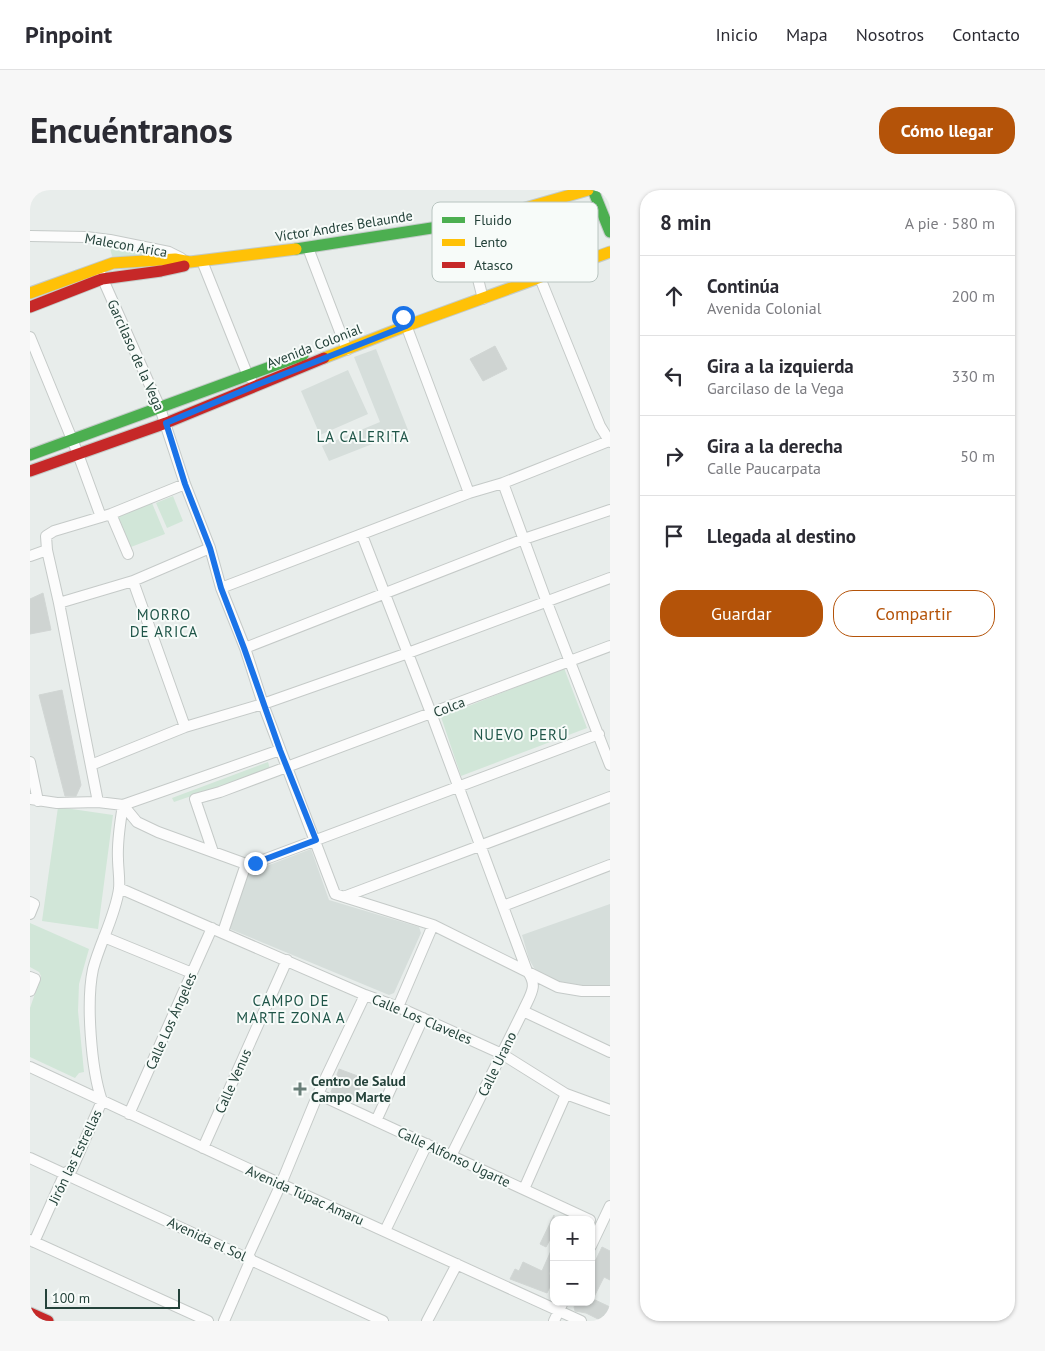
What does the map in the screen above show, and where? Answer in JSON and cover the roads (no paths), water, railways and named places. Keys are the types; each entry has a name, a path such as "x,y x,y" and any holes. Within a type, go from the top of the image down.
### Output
{"main road":[{"name":"Víctor Andres Belaunde","path":"550,202 588,190"},
{"path":"594,190 610,232"},
{"name":"Víctor Andres Belaunde","path":"30,293 100,273 181,267 196,262 308,248 432,228"},
{"name":"Avenida Colonial","path":"598,247 610,242"},
{"name":"Víctor Andres Belaunde","path":"30,307 100,273"},
{"name":"Avenida Colonial","path":"30,455 248,376 345,345 514,282"},
{"name":"Avenida Colonial","path":"30,471 166,423 345,345"},
{"path":"30,1313 48,1321"}],"street":[{"name":"Malecon Arica","path":"30,236 86,237 110,240 169,252 196,262"},
{"path":"308,248 345,345"},
{"path":"196,262 248,376 259,384"},
{"name":"Garcilaso de la Vega","path":"100,273 166,423 185,484 210,548 221,588 335,894 346,896"},
{"path":"478,282 481,294"},
{"path":"221,588 469,494 504,483 610,441 600,426 542,282"},
{"path":"405,322 469,494"},
{"path":"30,338 71,440 106,515 128,554"},
{"path":"504,483 546,600 610,765"},
{"path":"98,802 47,550 46,536 54,531 106,515 185,484"},
{"path":"244,648 524,539 610,510"},
{"name":"Calle Urano","path":"362,535 459,786 527,971 533,979 534,986 523,1011 451,1156"},
{"path":"59,603 133,581 210,548"},
{"path":"30,556 47,550"},
{"path":"91,765 185,727 263,704 610,578"},
{"path":"133,581 185,727"},
{"name":"Colca","path":"213,852 195,799 220,792 288,767 610,646"},
{"path":"123,806 138,822 158,832 246,864 255,863 599,734"},
{"path":"30,762 34,800 57,803 98,802 123,806 280,750"},
{"path":"346,896 610,797"},
{"name":"Jirón las Estrellas","path":"32,1241 65,1173 72,1169 102,1101 96,1085 89,1014 93,970 113,915 119,888 119,830 123,806"},
{"path":"222,932 246,864"},
{"path":"503,906 610,865"},
{"name":"Calle Los Claveles","path":"119,888 365,995 423,1018 502,1054 566,1094 610,1110"},
{"path":"346,896 434,925 558,987 582,991 610,992"},
{"path":"398,1007 434,925"},
{"name":"Calle Los Ángeles","path":"129,1114 212,928"},
{"path":"104,937 192,973"},
{"name":"Calle Venus","path":"203,1148 287,960"},
{"path":"30,991 33,978"},
{"path":"224,1321 318,1094 365,995"},
{"path":"523,1011 610,1052"},
{"path":"376,1121 423,1018"},
{"name":"Avenida Túpac Amaru","path":"30,1067 457,1264 561,1307 581,1321"},
{"name":"Calle Alfonso Ugarte","path":"318,1094 582,1216"},
{"path":"524,1189 566,1094"},
{"path":"385,1231 427,1144"},
{"name":"Avenida el Sol","path":"30,1158 383,1321"},
{"path":"595,1238 610,1206"},
{"name":"Calle Alfonso Ugarte","path":"595,1222 602,1225"},
{"path":"32,1241 208,1321"},
{"path":"427,1321 457,1264"},
{"path":"554,1321 561,1307"}],"place":[{"name":"Centro de Salud Campo Marte","path":"300,1089"}],"district":[{"name":"LA CALERITA","path":"363,437"},
{"name":"MORRO DE ARICA","path":"164,624"},
{"name":"NUEVO PERÚ","path":"521,735"},
{"name":"CAMPO DE MARTE ZONA A","path":"291,1010"}]}
